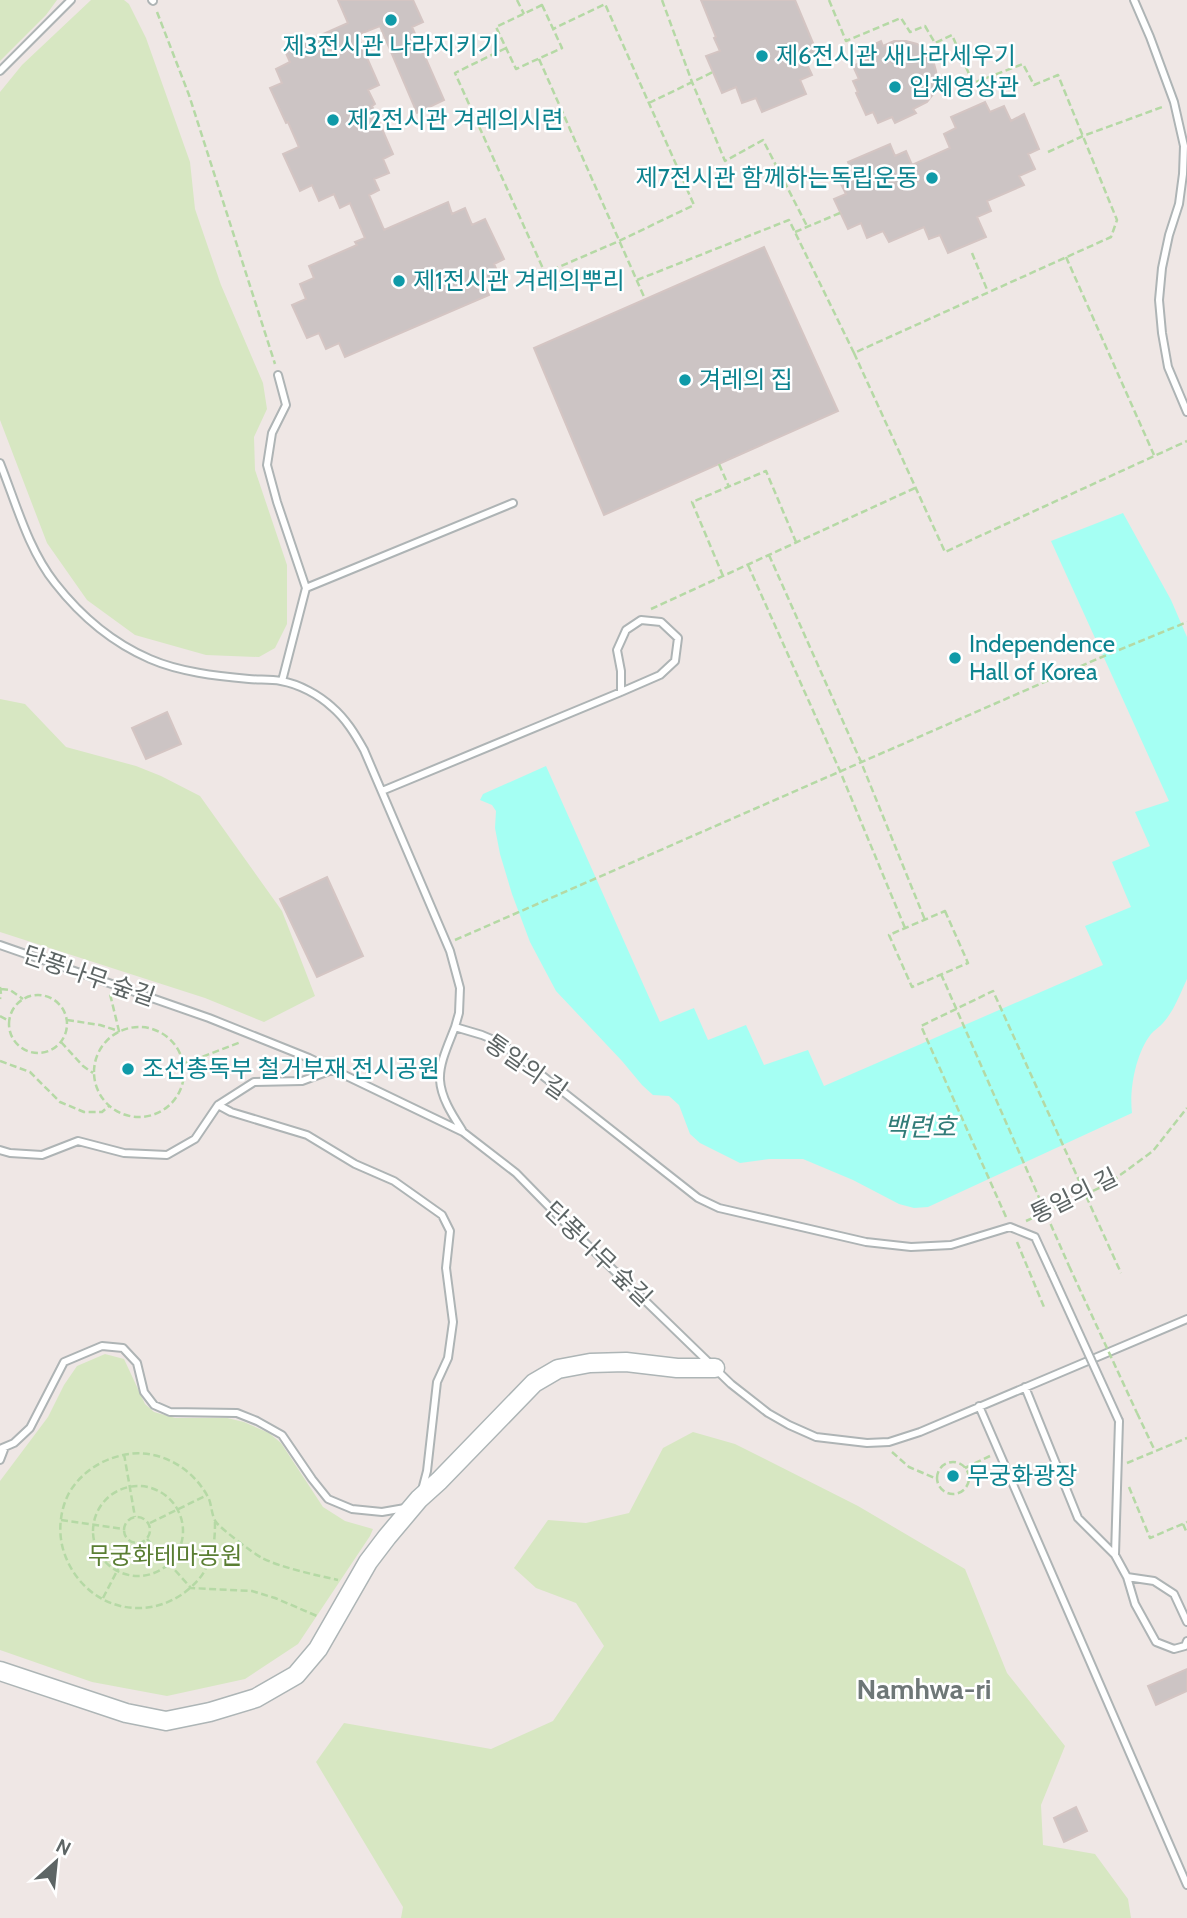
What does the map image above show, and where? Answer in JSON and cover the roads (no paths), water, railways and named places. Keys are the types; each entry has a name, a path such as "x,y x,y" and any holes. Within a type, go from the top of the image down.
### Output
{"street":[{"path":"0,1671 126,1713 166,1721 210,1712 256,1698 296,1675 318,1649 368,1562 416,1503 534,1383 558,1369 590,1363 626,1362 715,1368"}],"lane":[{"path":"0,71 71,0"},
{"path":"1133,0 1174,102 1184,146 1179,204 1162,268 1159,300 1161,333 1168,368 1187,412"},
{"path":"278,375 286,404 272,433 267,465 276,502 306,588 282,681"},
{"name":"통일의 길","path":"0,463 33,547 43,565 54,582 113,639 151,660 173,667 214,675 282,681 302,688 333,707 348,723 364,750 447,944 460,988 459,1013 454,1027 501,1043 698,1198 719,1208 866,1242 911,1247 951,1245 1010,1227 1035,1237 1119,1421 1115,1555"},
{"path":"306,588 513,503"},
{"path":"382,791 621,692 660,675 675,661 678,638 661,622 641,620 626,630 617,650 621,692"},
{"name":"단풍나무 숲길","path":"0,945 309,1058 463,1132 516,1173 731,1384 758,1406 802,1432 816,1437 867,1443 889,1442 920,1432 1187,1319"},
{"path":"454,1027 440,1082 452,1115 463,1132"},
{"path":"0,1150 9,1153 42,1154 78,1141 124,1153 167,1155 195,1139 218,1105 254,1082 302,1081 332,1070"},
{"path":"0,1460 2,1448 14,1443 30,1428 64,1362 102,1346 123,1348 137,1363 144,1392 154,1405 170,1412 237,1413 257,1421 282,1435 328,1499 352,1509 382,1513 416,1503 427,1471 437,1382 448,1358 453,1322 446,1268 450,1231 442,1215 394,1181 355,1164 307,1135 231,1112 218,1105"},
{"path":"1025,1387 1078,1518 1115,1555 1128,1577 1135,1604 1156,1642 1174,1649 1185,1646 1187,1641"},
{"path":"979,1406 1187,1885"},
{"path":"1128,1577 1154,1581 1174,1594 1187,1622"}],"water":[{"name":"백련호","path":"1123,513 1171,600 1187,637 1187,979 1170,1013 1151,1034 1141,1051 1133,1082 1132,1113 928,1207 914,1208 899,1204 853,1180 803,1159 769,1159 740,1163 700,1143 690,1134 679,1105 669,1096 653,1095 642,1085 556,991 530,942 512,894 500,854 495,828 496,811 492,805 480,800 483,794 546,766 660,1022 694,1008 708,1040 746,1025 764,1065 808,1050 824,1086 1103,965 1085,926 1131,907 1112,862 1150,846 1135,812 1169,801 1051,541"}],"place":[{"name":"제3전시관 나라지키기","path":"391,20"},
{"name":"제6전시관 새나라세우기","path":"762,56"},
{"name":"입체영상관","path":"895,87"},
{"name":"제2전시관 겨레의시련","path":"333,120"},
{"name":"제7전시관 함께하는독립운동","path":"932,178"},
{"name":"제1전시관 겨레의뿌리","path":"399,281"},
{"name":"겨레의 집","path":"685,380"},
{"name":"Independence Hall of Korea","path":"955,658"},
{"name":"조선총독부 철거부재 전시공원","path":"128,1069"},
{"name":"무궁화광장","path":"953,1476"}],"district":[{"name":"Namhwa-ri","path":"924,1689"}],"park label":[{"name":"무궁화테마공원","path":"165,1556"}]}
